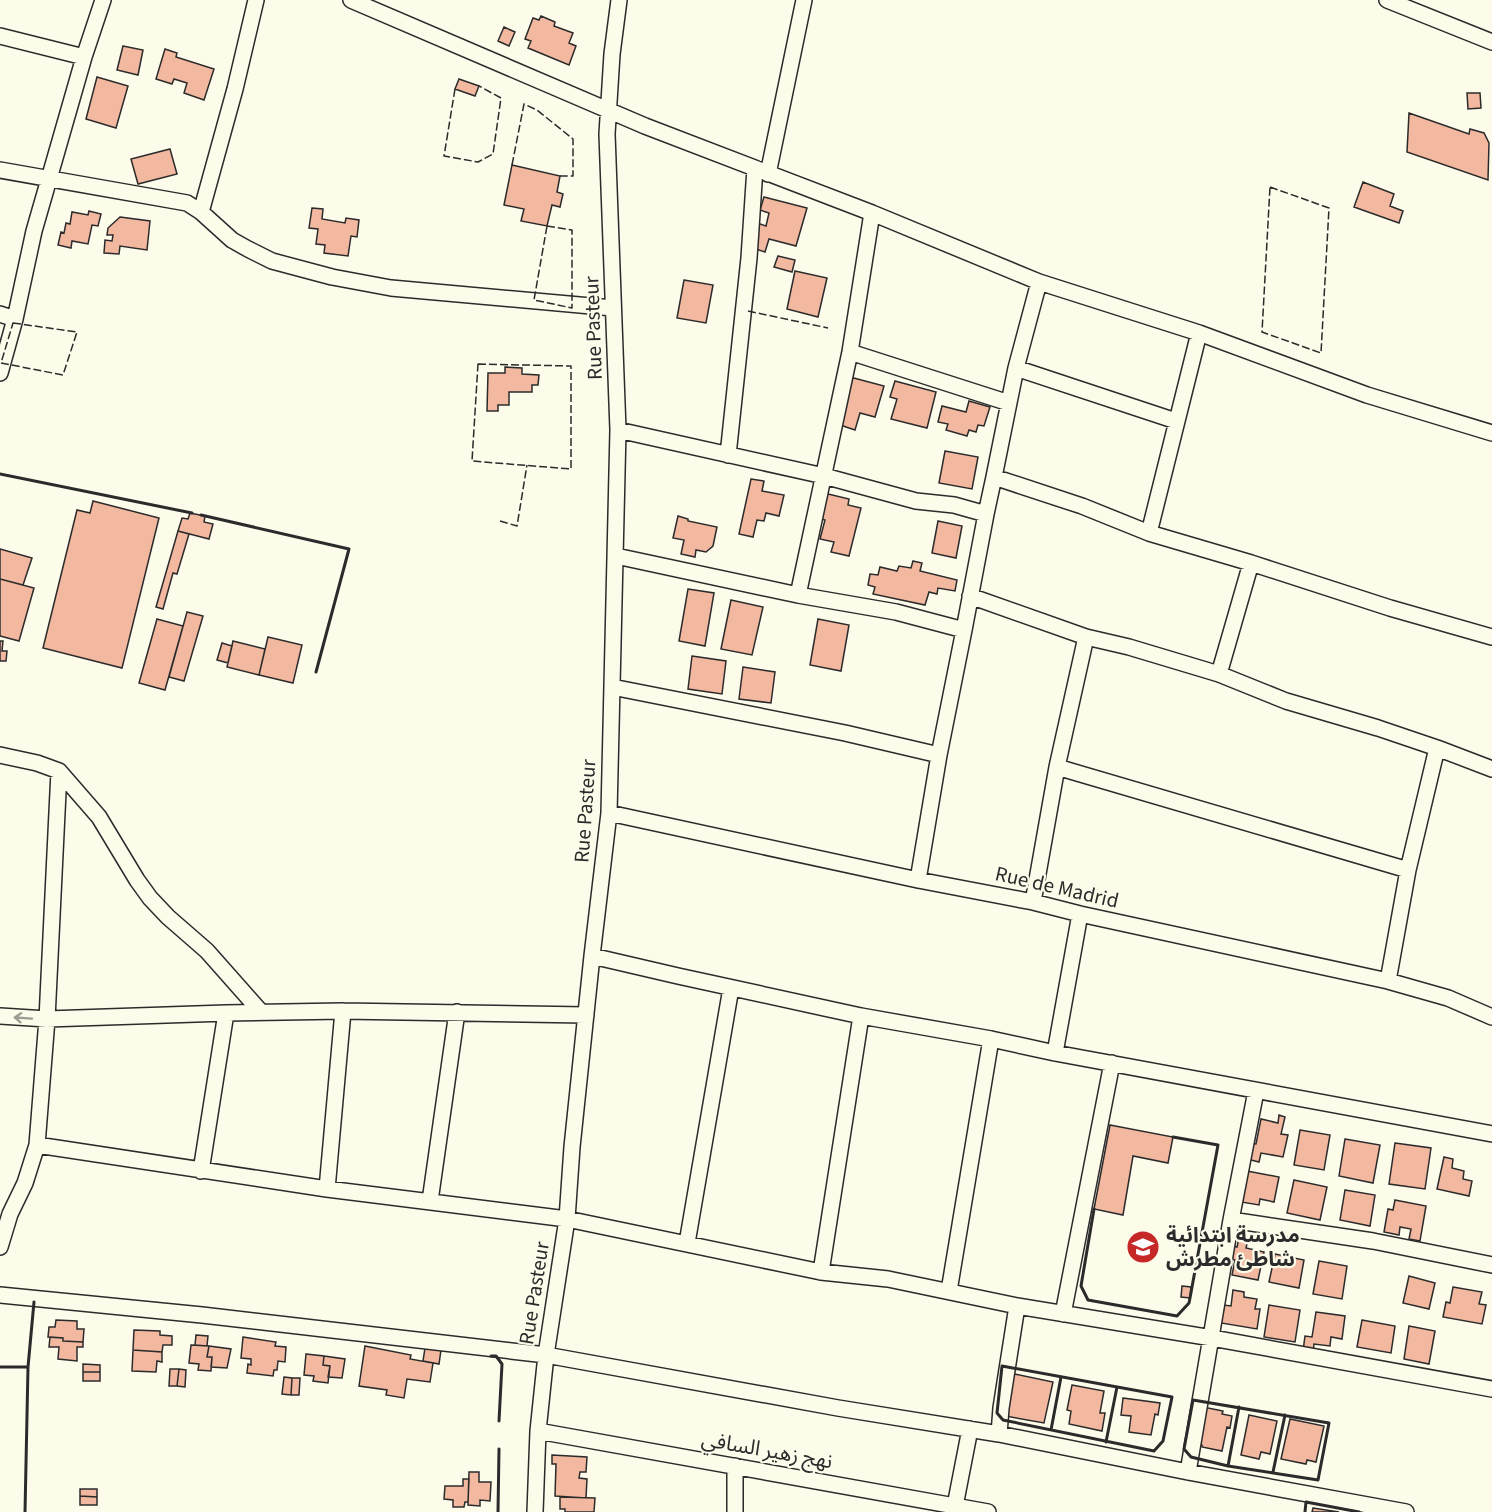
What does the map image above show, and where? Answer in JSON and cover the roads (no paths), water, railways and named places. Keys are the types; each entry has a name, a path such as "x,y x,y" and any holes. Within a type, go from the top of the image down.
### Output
{"street":[{"path":"0,373 8,317 84,57 103,0"},
{"path":"201,212 235,89 256,0"},
{"path":"351,0 608,110 872,213 1039,282 1198,333 1367,395 1492,432"},
{"name":"Rue Pasteur","path":"535,1512 538,1431 546,1355 567,1219 573,1136 609,813 618,430 607,134 612,54 619,0"},
{"path":"728,455 761,171 804,0"},
{"path":"1387,0 1492,42"},
{"path":"0,36 84,57"},
{"path":"0,170 187,203 201,212 232,240 272,261 332,276 391,288 613,308"},
{"path":"798,595 850,352 872,213"},
{"path":"918,880 939,755 986,514 1016,368 1039,282"},
{"path":"1149,533 1198,333"},
{"path":"850,352 1009,403"},
{"path":"1016,368 1176,420"},
{"path":"618,430 824,476 916,501 954,505 986,514"},
{"path":"994,477 1082,506 1149,533 1390,608 1492,637"},
{"path":"616,556 798,595 896,612 964,630"},
{"path":"1220,674 1251,564"},
{"path":"970,596 1086,637 1129,647 1220,674 1286,701 1378,728 1492,769"},
{"path":"1033,902 1057,767 1086,637"},
{"path":"612,687 939,755"},
{"path":"1388,981 1408,870 1437,748"},
{"path":"0,755 38,763 59,771 99,817 150,898 207,951 261,1012"},
{"path":"1057,767 1408,870"},
{"path":"0,1247 10,1214 25,1183 37,1145 47,1019 59,771"},
{"name":"Rue de Madrid","path":"609,813 918,880 1033,902 1388,981 1448,998 1492,1017"},
{"path":"1055,1053 1080,914"},
{"path":"592,956 861,1016 1492,1134"},
{"path":"687,1243 731,988"},
{"path":"327,1189 342,1011"},
{"path":"0,1017 47,1019 342,1011 586,1015"},
{"path":"430,1201 457,1012"},
{"path":"201,1171 226,1013"},
{"path":"821,1272 861,1016"},
{"path":"949,1291 991,1039"},
{"path":"1062,1314 1112,1063"},
{"path":"1188,1472 1257,1090"},
{"path":"37,1145 327,1189 567,1219 821,1272 888,1279 1017,1306 1212,1338 1492,1389"},
{"path":"1232,1220 1373,1241 1492,1265"},
{"path":"0,1295 202,1315 546,1355 838,1408 999,1434 1406,1512"},
{"path":"999,1434 1017,1306"},
{"path":"955,1506 970,1430"},
{"name":"نهج زهير السافي","path":"538,1431 988,1512"},
{"path":"735,1466 735,1512"}],"place":[{"name":"مدرسة ابتدائية شاطئ مطرش","path":"1143,1247"}]}
